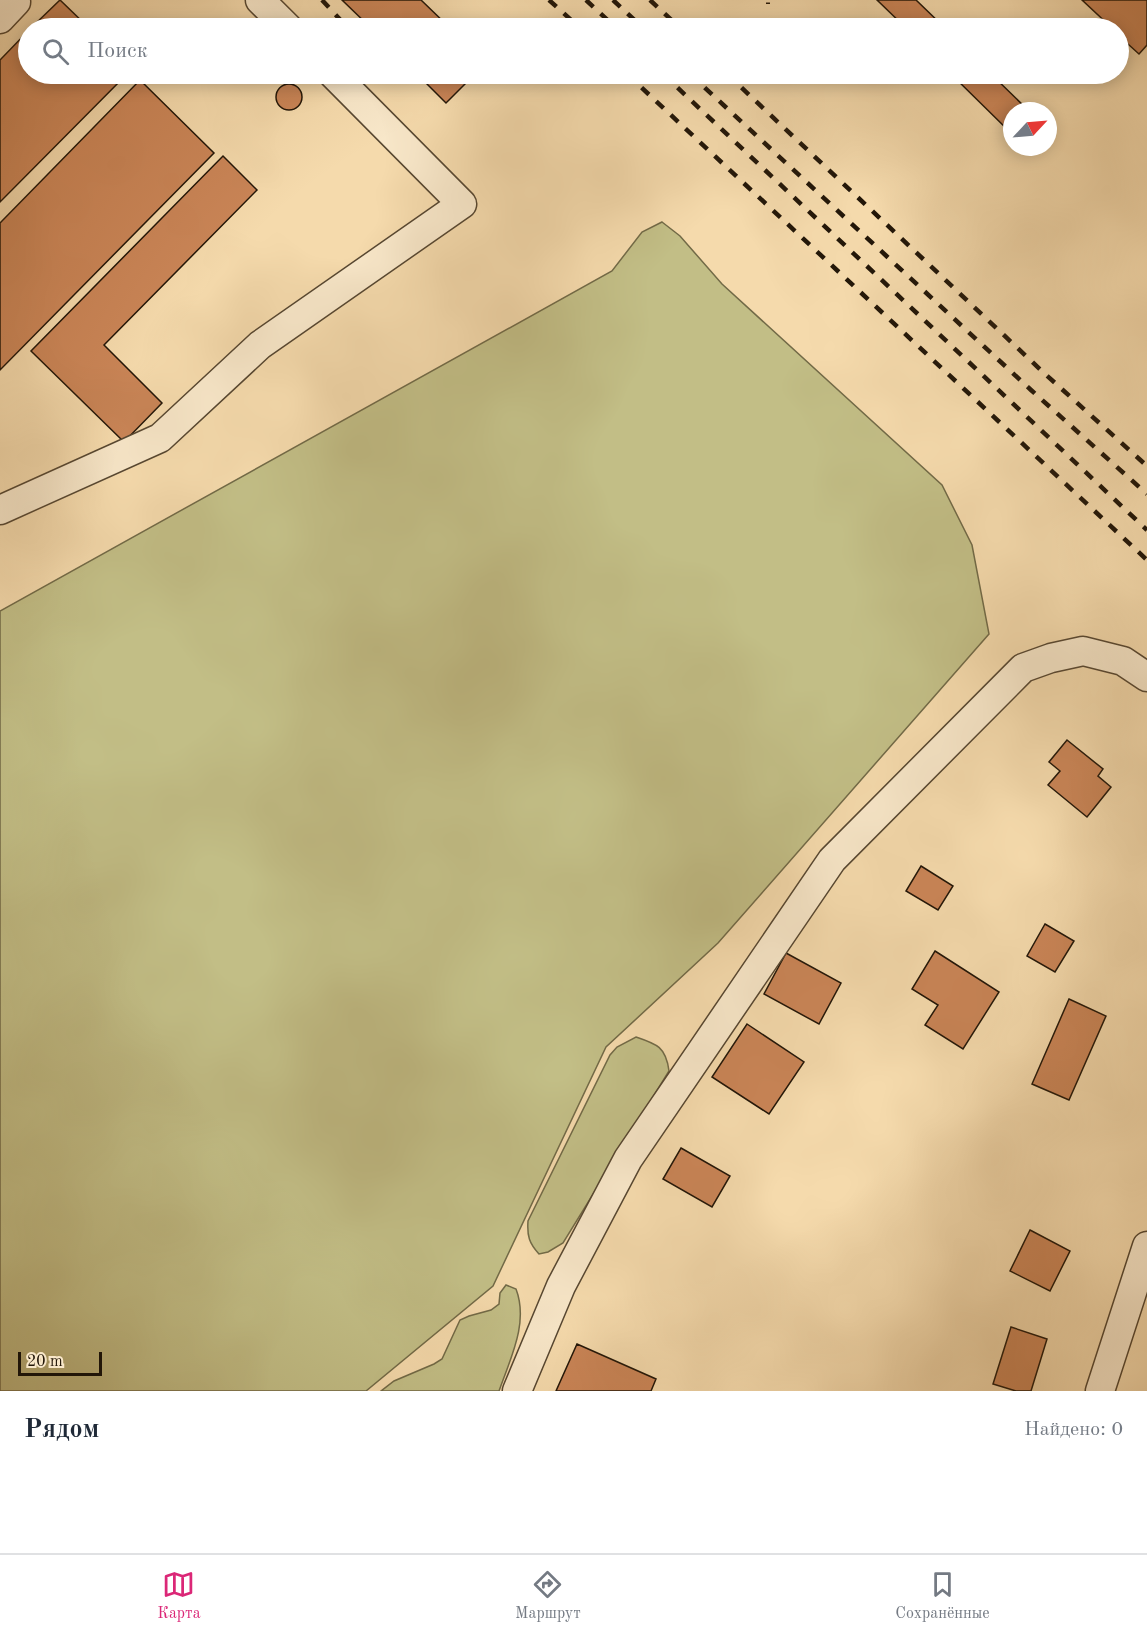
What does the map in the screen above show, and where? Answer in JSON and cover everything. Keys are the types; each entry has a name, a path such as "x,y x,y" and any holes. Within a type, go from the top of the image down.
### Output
{"street":[{"path":"0,19 16,2 13,0"},
{"path":"260,0 278,18"},
{"path":"0,510 160,438 260,345 462,204 343,84"},
{"path":"517,1391 561,1286 628,1159 832,860 1023,669 1051,658 1083,651 1123,661 1147,677"},
{"path":"1100,1391 1147,1246"}],"shaded area":[{"path":"662,222 680,236 722,284 942,485 972,545 989,634 718,943 606,1047 493,1286 366,1391 0,1391 0,611 612,271 642,232"},
{"path":"636,1037 650,1042 663,1052 669,1071 563,1243 548,1252 539,1254 529,1239 528,1221 610,1055 617,1047"},
{"path":"506,1285 516,1289 520,1315 513,1354 499,1391 381,1391 394,1381 442,1359 460,1320 491,1310 499,1304 500,1293"}],"building":[{"path":"60,0 79,18 41,18"},
{"path":"342,0 421,0 440,18 361,18"},
{"path":"877,0 916,0 935,18 896,18"},
{"path":"1082,0 1147,0 1147,45 1139,54 1129,45 1129,18 1101,18"},
{"path":"18,41 18,84 117,84 0,202 0,60"},
{"path":"136,84 144,84 214,153 0,370 0,223"},
{"path":"289,84 298,88 302,97 298,106 289,110 280,106 276,97 280,88"},
{"path":"427,84 465,84 446,103"},
{"path":"961,84 1001,84 1020,102 1003,102 1003,125"},
{"path":"223,156 257,190 104,345 162,403 124,442 31,351"},
{"path":"1067,740 1103,769 1098,776 1111,787 1087,817 1048,785 1060,771 1049,762"},
{"path":"921,866 953,886 938,910 906,891"},
{"path":"1045,924 1074,941 1055,972 1027,956"},
{"path":"935,951 999,992 963,1049 925,1025 938,1005 912,989"},
{"path":"786,953 841,983 819,1024 764,994"},
{"path":"1069,999 1106,1016 1069,1100 1032,1084"},
{"path":"747,1024 804,1062 769,1114 712,1077"},
{"path":"681,1148 730,1176 712,1207 663,1179"},
{"path":"1030,1230 1070,1251 1050,1291 1010,1271"},
{"path":"1011,1327 1047,1339 1031,1391 1016,1391 993,1384"},
{"path":"577,1344 656,1379 651,1391 556,1391"}],"railway":[{"path":"322,0 339,18"},
{"path":"549,0 569,18"},
{"path":"586,0 605,18"},
{"path":"613,0 632,18"},
{"path":"650,0 669,18"},
{"path":"638,84 1147,560"},
{"path":"674,84 1147,530"},
{"path":"701,84 1031,390 1147,494"},
{"path":"738,84 1044,373 1147,466"}]}
